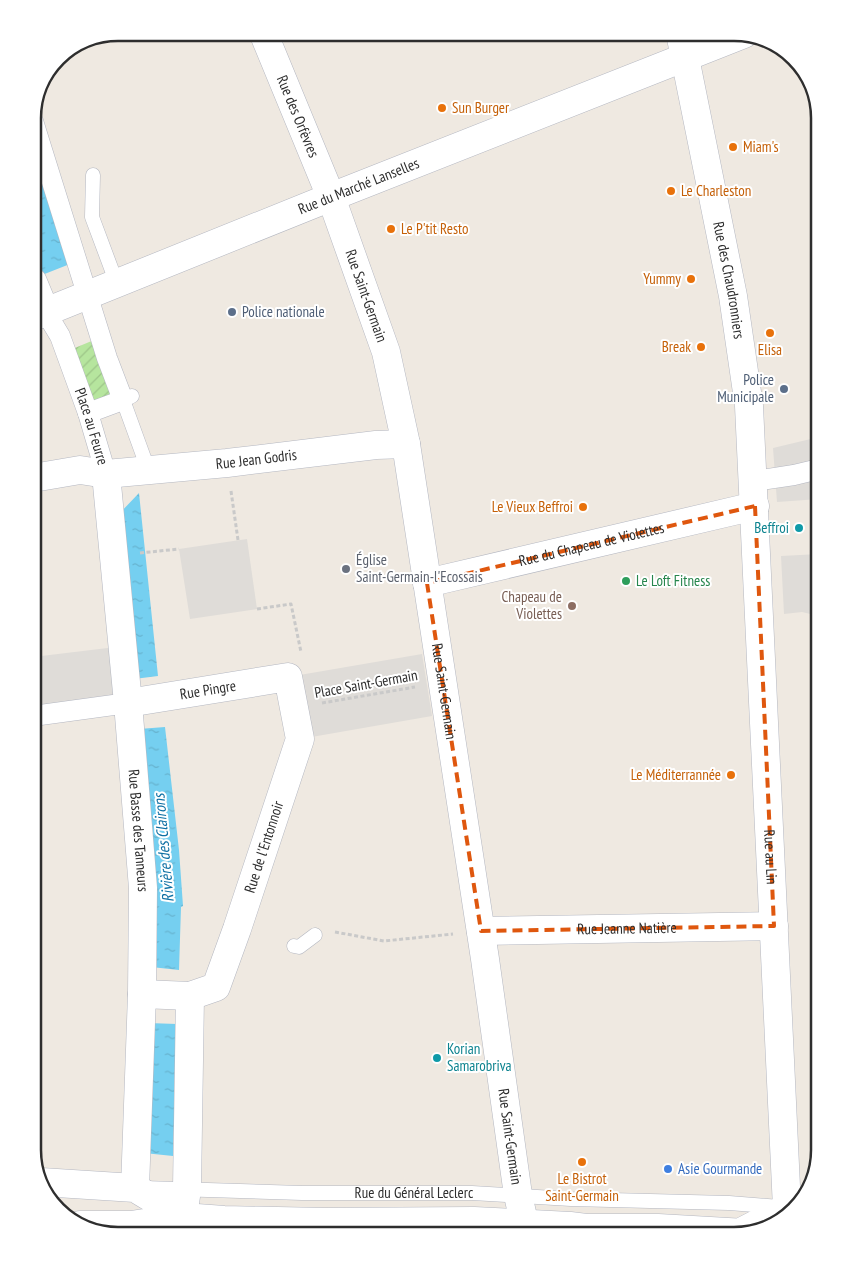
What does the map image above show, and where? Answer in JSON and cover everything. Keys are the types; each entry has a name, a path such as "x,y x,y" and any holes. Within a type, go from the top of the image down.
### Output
{"street":[{"name":"Rue des Orfèvres","path":"267,41 332,197"},
{"name":"Rue du Marché Lanselles","path":"41,313 332,197 682,45 705,41"},
{"name":"Rue des Chaudronniers","path":"682,45 734,296 750,406 754,493"},
{"path":"41,147 107,358 128,398 88,414"},
{"name":"Rue Saint-Germain","path":"332,197 386,352 406,444 518,1195 525,1227"},
{"name":"Place au Feurre","path":"41,316 60,336 88,414 106,474 80,470 41,477"},
{"name":"Rue Jean Godris","path":"106,474 227,463 376,445 406,444"},
{"path":"754,493 794,475 811,471"},
{"name":"Rue Basse des Tanneurs","path":"106,474 128,703 143,888 142,994 135,1188 131,1227"},
{"name":"Rue du Chapeau de Violettes","path":"427,583 754,493"},
{"name":"Rue au Lin","path":"754,493 789,1203"},
{"name":"Rue Pingre","path":"128,703 295,668"},
{"name":"Rue de l'Entonnoir","path":"190,996 216,987 244,930 300,739 294,708 295,668"},
{"path":"41,715 128,703"},
{"name":"Rue Jeanne Natière","path":"480,931 774,926"},
{"path":"142,994 190,996 187,1189 183,1226"},
{"name":"Rue du Général Leclerc","path":"49,1183 135,1188"},
{"path":"135,1188 183,1226"},
{"name":"Rue du Général Leclerc","path":"170,1227 224,1220 474,1222 506,1227"},
{"name":"Rue du Général Leclerc","path":"559,1227 578,1227"}],"lane":[{"path":"93,175 92,216 117,284"},
{"path":"128,398 148,470"},
{"path":"294,946 299,947 315,935"},
{"name":"Rue du Général Leclerc","path":"135,1188 302,1193 472,1193 571,1199 729,1203 783,1209"}],"path":[{"path":"227,463 238,540"},
{"path":"114,555 180,549"},
{"path":"257,609 291,604 295,668"},
{"name":"Place Saint-Germain","path":"294,708 442,682"},
{"path":"338,931 384,941 480,931"}],"highlighted area":[{"path":"755,506 774,926 481,931 427,583"}],"green space":[{"path":"94,340 116,397 92,406 70,350"}],"shaded area":[{"path":"811,439 811,500 777,502 773,448"},
{"path":"247,539 257,609 190,619 179,549"},
{"path":"811,554 811,614 802,612 784,614 781,556"},
{"path":"116,647 121,704 41,715 41,656"},
{"path":"422,654 432,716 300,739 288,677"}],"water":[{"path":"41,168 70,264 42,275 41,272"},
{"path":"139,493 158,676 134,679 118,515"},
{"name":"Rivière des Clairons","path":"165,727 179,850 183,906 181,907 179,970 151,967 139,729"},
{"path":"148,1023 177,1024 173,1156 144,1153"}],"place":[{"name":"Sun Burger","path":"442,108"},
{"name":"Miam's","path":"733,147"},
{"name":"Le Charleston","path":"671,191"},
{"name":"Le P'tit Resto","path":"391,229"},
{"name":"Yummy","path":"691,279"},
{"name":"Police nationale","path":"232,312"},
{"name":"Elisa","path":"770,333"},
{"name":"Break","path":"701,347"},
{"name":"Police Municipale","path":"784,389"},
{"name":"Le Vieux Beffroi","path":"583,507"},
{"name":"Beffroi","path":"799,528"},
{"name":"Église Saint-Germain-l'Ecossais","path":"346,569"},
{"name":"Le Loft Fitness","path":"626,581"},
{"name":"Chapeau de Violettes","path":"572,606"},
{"name":"Le Méditerrannée","path":"731,775"},
{"name":"Korian Samarobriva","path":"437,1058"},
{"name":"Le Bistrot Saint-Germain","path":"582,1162"},
{"name":"Asie Gourmande","path":"668,1169"}]}
